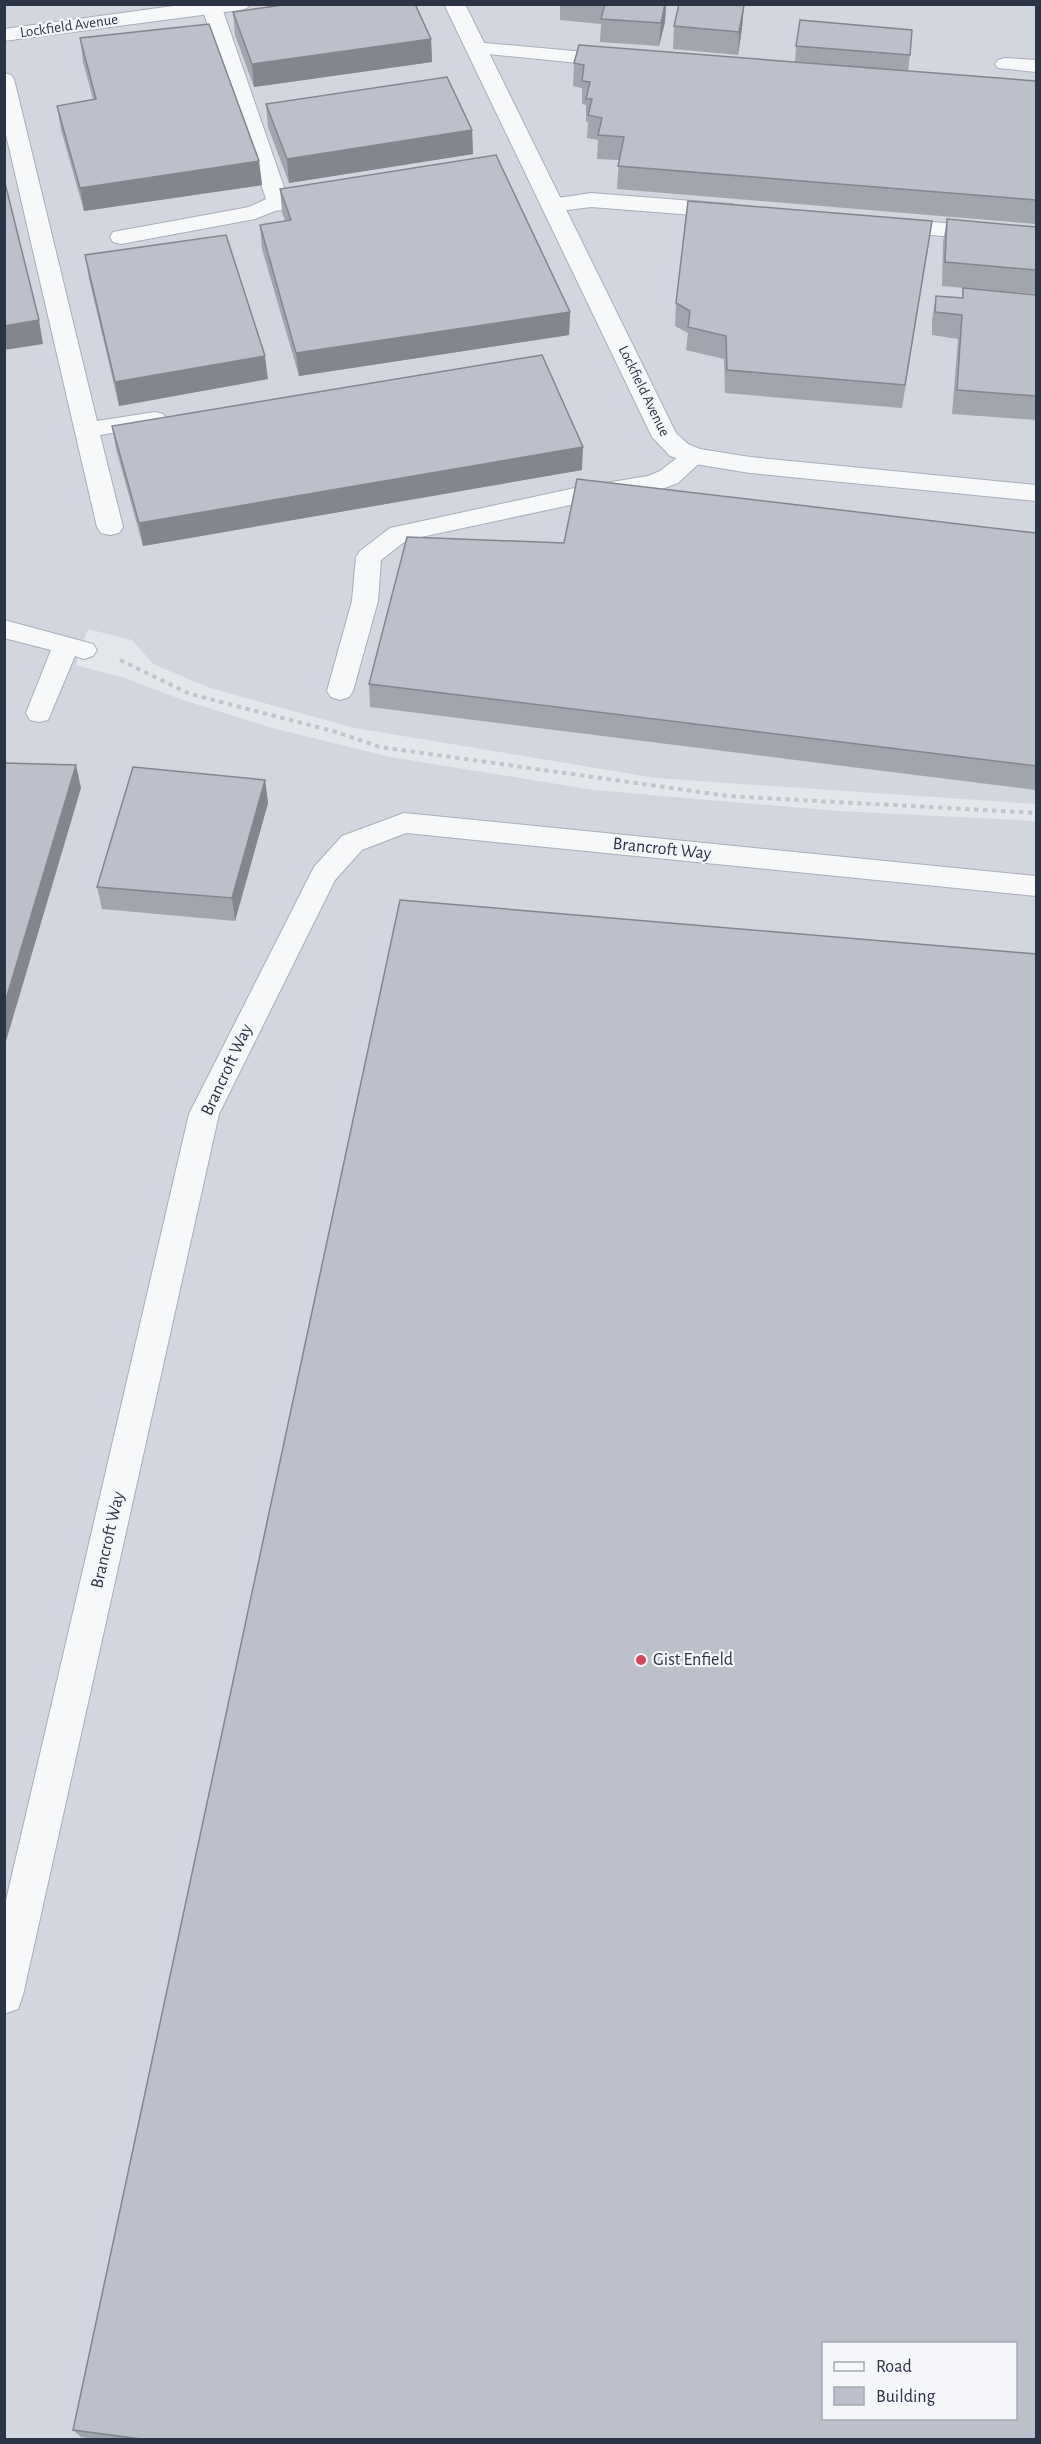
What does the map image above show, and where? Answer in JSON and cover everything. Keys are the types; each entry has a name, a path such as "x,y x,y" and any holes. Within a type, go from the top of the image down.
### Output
{"street":[{"name":"Lockfield Avenue","path":"4,35 240,4"},
{"name":"Lockfield Avenue","path":"453,4 664,438 679,450 695,456 750,465 1036,493"}],"lane":[{"path":"212,8 279,204"},
{"path":"475,48 644,63"},
{"path":"1005,64 1036,66"},
{"path":"4,79 110,526"},
{"path":"121,237 255,212 269,205 349,193"},
{"path":"552,205 591,200 750,213"},
{"path":"869,223 1036,238"},
{"path":"87,430 182,415"},
{"path":"340,691 365,601 369,557 399,534 575,496 653,483 669,477 695,456"},
{"path":"4,629 75,647 39,713"},
{"name":"Brancroft Way","path":"4,1995 204,1114 324,874 352,843 404,824 1036,886"}],"path":[{"path":"75,647 128,662 190,694 333,731 380,747 728,796 1036,813"}],"shaded area":[{"path":"5,5 1036,5 1036,804 656,778 355,728 210,688 153,664 132,640 88,629 76,665 125,678 180,699 272,728 390,757 594,790 838,811 1036,821 1036,2439 5,2440"}],"building":[{"path":"290,4 415,4 431,39 252,64 233,12"},
{"path":"605,4 665,4 661,23 601,19"},
{"path":"679,4 744,5 739,32 674,26"},
{"path":"800,20 912,30 910,55 796,46"},
{"path":"209,24 259,161 80,188 57,106 96,99 80,38"},
{"path":"579,45 1036,81 1036,200 618,166 624,137 598,135 602,118 588,115 592,99 586,99 590,82 582,81 584,65 574,63"},
{"path":"447,77 472,130 287,159 266,104"},
{"path":"496,155 570,312 296,353 260,225 291,220 280,189"},
{"path":"4,179 39,320 4,326"},
{"path":"688,201 932,221 905,385 727,370 726,336 688,327 690,311 676,303"},
{"path":"947,219 1036,227 1036,270 945,262"},
{"path":"226,235 265,356 115,382 85,255"},
{"path":"963,288 1036,295 1036,396 957,390 962,315 935,312 936,296 963,298"},
{"path":"542,355 583,447 139,523 112,426"},
{"path":"577,479 1036,533 1036,766 369,684 407,537 564,543"},
{"path":"4,763 76,765 4,1006"},
{"path":"133,767 265,780 232,898 97,887"},
{"name":"Gist Enfield","path":"400,900 1036,954 1036,2439 141,2439 73,2430"}],"place":[{"name":"Gist Enfield","path":"641,1660"}]}
